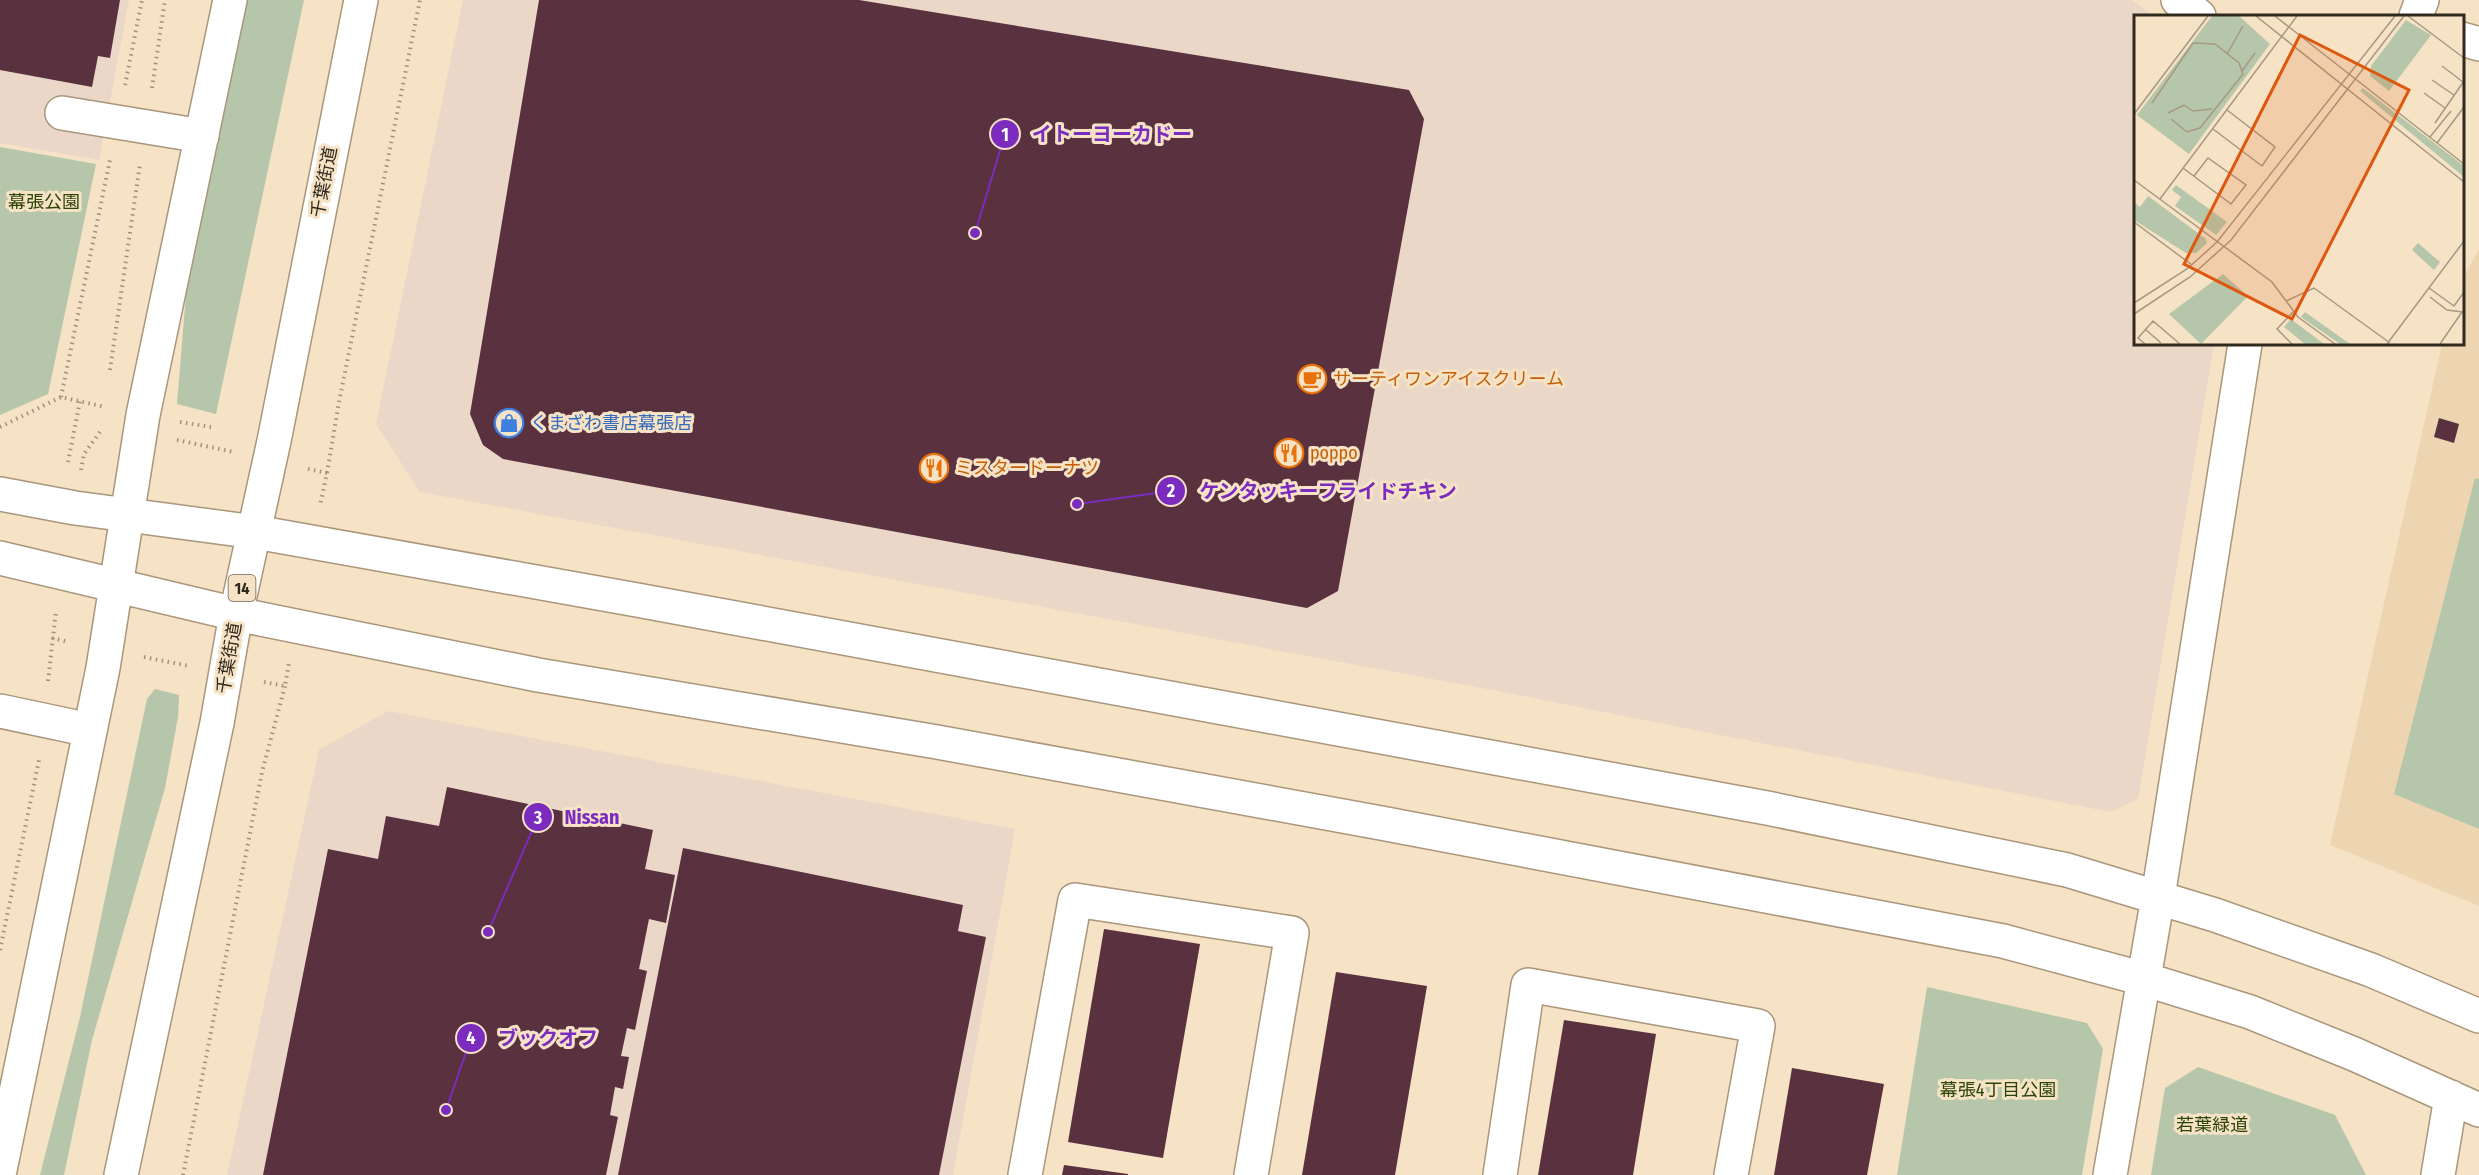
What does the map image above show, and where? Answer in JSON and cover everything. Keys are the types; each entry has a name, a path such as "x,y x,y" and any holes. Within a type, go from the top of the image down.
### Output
{"main road":[{"path":"0,1170 90,730 129,516 143,415 230,0"},
{"name":"千葉街道","path":"121,1175 217,723 236,615 255,532 361,0"},
{"path":"2178,0 2198,15"},
{"path":"2416,15 2422,0"},
{"path":"2464,39 2479,44"},
{"path":"62,113 202,136"},
{"path":"2110,1175 2158,897 2245,345"},
{"path":"0,494 129,516 255,532 1767,808 2067,870 2158,897 2371,970 2479,1016"},
{"path":"0,558 236,615 538,675 938,742 2003,941 2144,979 2250,1012 2465,1104 2438,1175"},
{"path":"0,711 90,730"},
{"path":"1025,1175 1075,900 1292,933 1251,1175"},
{"path":"1500,1175 1528,985 1758,1026 1731,1175"}],"path":[{"path":"124,92 142,0"},
{"path":"150,98 165,0"},
{"path":"327,473 341,391 420,0"},
{"path":"61,397 110,159"},
{"path":"109,378 140,163"},
{"path":"0,427 61,397 109,408"},
{"path":"105,416 109,408 107,398"},
{"path":"68,462 80,401"},
{"path":"174,420 211,427"},
{"path":"48,685 52,638"},
{"path":"183,1175 262,772 285,686"},
{"path":"0,950 40,756"}],"shaded area":[{"path":"0,0 129,0 99,160 0,143"},
{"path":"463,0 2132,0 2153,15 2134,15 2134,345 2214,345 2138,799 2111,812 1498,691 420,492 376,424"},
{"path":"2479,249 2479,906 2330,845 2442,345 2464,345 2464,276"},
{"path":"388,711 1015,829 953,1175 227,1175 319,750"}],"green space":[{"path":"229,0 304,0 216,414 177,404 187,282"},
{"name":"幕張公園","path":"0,147 96,164 48,394 0,415"},
{"path":"2475,478 2479,479 2479,829 2394,794"},
{"path":"155,689 179,695 178,717 165,788 92,1040 64,1175 40,1175 80,1017 147,699"},
{"name":"幕張4丁目公園","path":"1927,987 2087,1023 2103,1049 2082,1175 1897,1175"},
{"name":"若葉緑道","path":"2198,1067 2335,1115 2366,1175 2151,1175 2165,1088"}],"building":[{"path":"0,0 120,0 110,58 98,56 92,87 0,70"},
{"path":"539,0 859,0 1409,90 1424,119 1338,591 1307,608 503,459 483,445 470,414"},
{"path":"2439,418 2459,424 2454,443 2434,437"},
{"path":"447,787 653,830 645,869 675,875 666,923 649,919 639,969 647,971 635,1030 627,1028 621,1056 629,1057 623,1089 615,1087 610,1115 618,1117 606,1175 263,1175 328,849 378,859 386,816 439,826"},
{"path":"683,848 963,905 958,931 986,937 939,1175 618,1175"},
{"path":"1104,929 1200,944 1163,1158 1068,1142"},
{"path":"1336,972 1427,986 1395,1175 1302,1175"},
{"path":"1564,1020 1656,1034 1633,1175 1538,1175"},
{"path":"1792,1068 1884,1084 1867,1175 1774,1175"},
{"path":"1064,1165 1128,1174 1128,1175 1062,1175"}],"place":[{"name":"イトーヨーカドー","path":"975,233"},
{"name":"サーティワンアイスクリーム","path":"1312,379"},
{"name":"くまざわ書店幕張店","path":"509,423"},
{"name":"poppo","path":"1289,453"},
{"name":"ミスタードーナツ","path":"934,468"},
{"name":"ケンタッキーフライドチキン","path":"1077,504"},
{"name":"Nissan","path":"488,932"},
{"name":"ブックオフ","path":"446,1110"}]}
